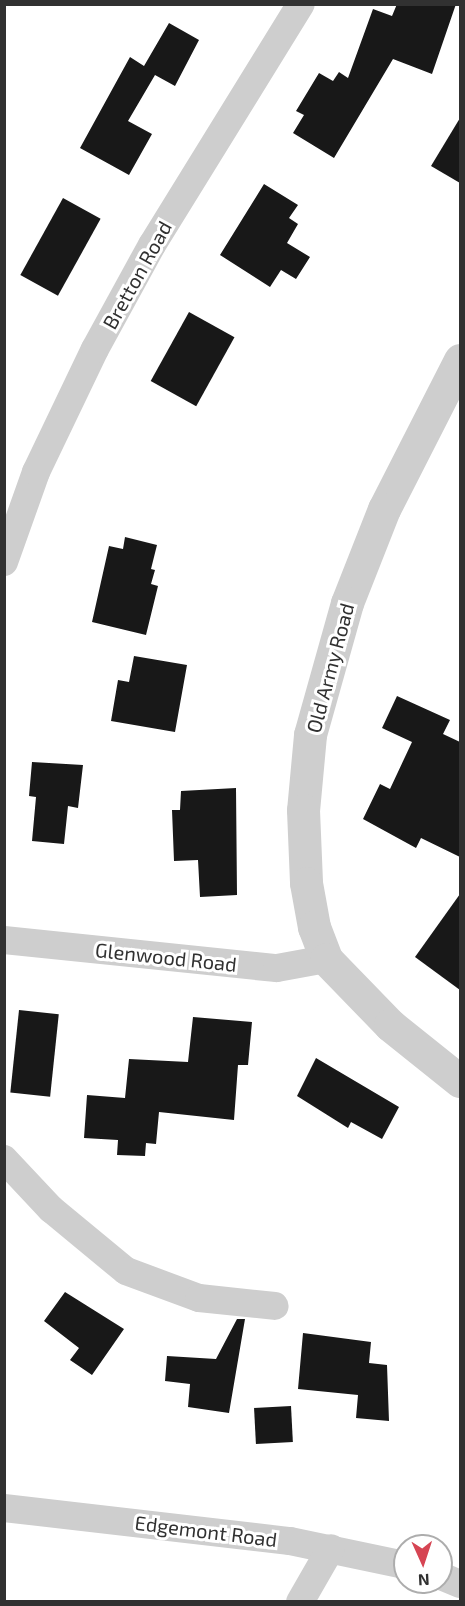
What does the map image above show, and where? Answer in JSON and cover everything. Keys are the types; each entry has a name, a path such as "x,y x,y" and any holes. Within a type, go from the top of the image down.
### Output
{"street":[{"name":"Bretton Road","path":"4,562 36,472 95,349 152,245 301,4"},
{"name":"Old Army Road","path":"460,360 384,509 347,603 320,692 305,774 304,849 314,927 326,959 390,1025 460,1081"},
{"name":"Glenwood Road","path":"4,940 277,968 326,959"},
{"path":"4,1159 51,1209 126,1271 199,1298 275,1306"},
{"name":"Edgemont Road","path":"4,1508 331,1548 393,1563"},
{"path":"300,1602 331,1548"}],"building":[{"path":"397,4 456,4 432,74 393,59 334,158 293,133 304,115 296,111 319,73 333,81 339,72 348,78 373,9 392,16"},
{"path":"169,23 199,40 175,86 155,75 128,121 152,134 129,175 80,148 130,57 144,66"},
{"path":"460,118 460,183 431,166"},
{"path":"264,184 298,205 289,218 298,224 287,243 310,257 296,279 281,270 270,287 220,255"},
{"path":"63,198 101,219 58,296 20,275"},
{"path":"189,312 234,337 196,406 151,381"},
{"path":"125,537 157,545 151,569 155,570 151,584 158,586 146,635 92,622 109,546 123,549"},
{"path":"134,656 187,665 175,732 111,721 118,680 129,682"},
{"path":"397,696 450,720 443,734 460,742 460,857 421,838 416,848 363,819 380,784 390,789 412,742 382,728"},
{"path":"32,762 83,765 78,808 68,806 64,844 32,841 36,797 29,796"},
{"path":"236,788 237,895 200,897 198,860 174,861 172,810 180,810 181,791"},
{"path":"460,894 460,990 415,957"},
{"path":"19,1010 59,1014 50,1097 10,1093"},
{"path":"193,1017 252,1022 248,1065 238,1065 234,1120 159,1112 156,1144 146,1143 145,1156 117,1155 118,1140 84,1138 87,1095 125,1098 129,1059 188,1062"},
{"path":"316,1058 399,1107 382,1139 351,1122 348,1128 297,1096"},
{"path":"65,1292 124,1329 92,1375 70,1360 79,1348 44,1321"},
{"path":"237,1319 245,1319 229,1413 188,1407 190,1384 165,1381 167,1356 216,1359"},
{"path":"303,1333 371,1342 369,1363 387,1365 389,1421 356,1418 358,1395 298,1389"},
{"path":"291,1406 293,1442 256,1444 254,1408"}]}
